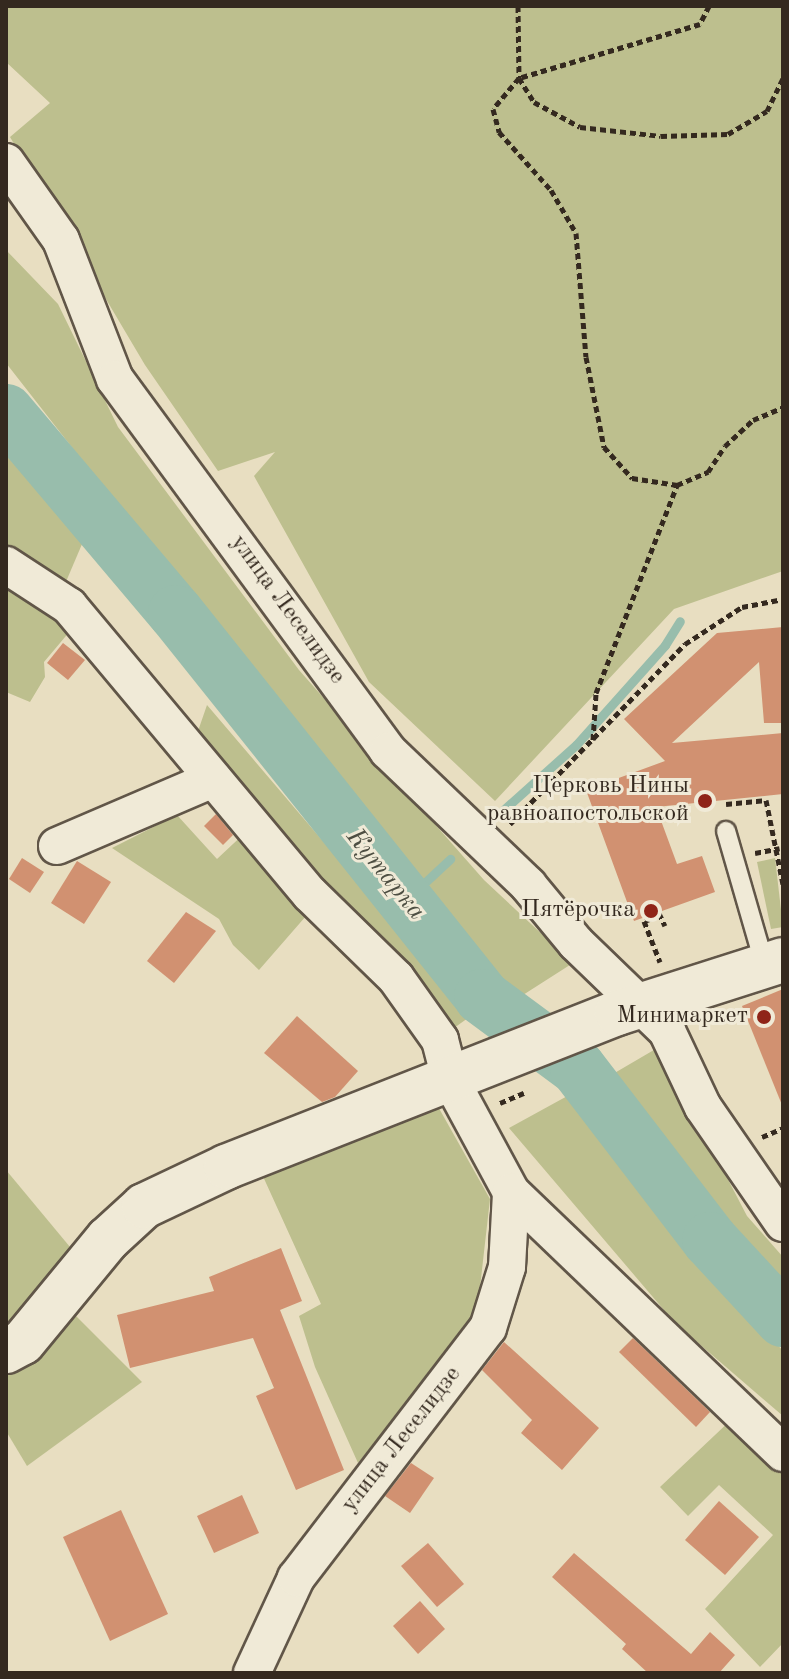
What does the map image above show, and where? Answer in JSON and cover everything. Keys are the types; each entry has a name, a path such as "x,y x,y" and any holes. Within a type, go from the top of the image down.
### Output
{"street":[{"name":"улица Леселидзе","path":"6,162 61,240 115,379 388,751 528,885 630,1008 667,1031 703,1107 783,1223"},
{"path":"6,565 69,606 310,894 396,978 467,1072 511,1192 783,1453"},
{"path":"57,846 213,779"},
{"path":"6,1351 23,1342 108,1239 144,1206 226,1167 630,1008 774,963"},
{"name":"улица Леселидзе","path":"252,1673 296,1578 488,1328 507,1267 511,1192"}],"lane":[{"path":"726,831 774,963"}],"path":[{"path":"518,6 519,78 534,102 580,127 661,136 728,134 767,111 783,78"},
{"path":"709,6 700,24 519,78 493,109 499,132 551,190 576,233 586,357 604,447 632,478 677,485 708,472 725,446 753,420 783,407"},
{"path":"593,741 596,693 677,485"},
{"path":"486,848 685,644 742,607 783,599"},
{"path":"722,805 766,800 783,884"},
{"path":"750,854 778,848"},
{"path":"665,926 660,913 644,921 661,963 673,958"}],"green space":[{"path":"6,6 783,6 783,571 674,609 495,801 369,682 254,476 275,452 218,471 145,365 10,137 50,103 6,62"},
{"path":"6,250 58,304 118,427 299,670 484,880 573,963 512,1002 485,976 6,363"},
{"path":"17,446 88,530 65,584 6,548 6,452"},
{"path":"17,585 76,624 44,662 45,677 30,702 6,692 6,590"},
{"path":"207,705 475,1013 447,1033 198,731"},
{"path":"177,815 217,859 249,829 313,908 259,970 233,945 219,919 112,848"},
{"path":"775,858 783,927 771,929 757,862"},
{"path":"659,1047 747,1216 783,1257 783,1299 727,1236 606,1078"},
{"path":"571,1094 623,1170 783,1351 783,1416 675,1323 509,1128"},
{"path":"436,1103 490,1199 477,1314 358,1463 315,1367 299,1316 321,1304 261,1172"},
{"path":"6,1170 75,1253 28,1307 6,1323"},
{"path":"71,1311 142,1382 27,1466 6,1431 6,1358"},
{"path":"733,1418 783,1463 783,1643 760,1667 705,1609 773,1535 719,1485 688,1516 660,1487"}],"building":[{"path":"783,627 783,723 764,723 759,662 672,743 783,733 783,794 656,807 677,864 702,856 715,892 634,921 586,790 665,761 624,719 717,633"},
{"path":"63,643 85,660 68,680 47,663"},
{"path":"216,814 233,835 223,845 204,826"},
{"path":"22,858 44,872 30,893 9,879"},
{"path":"77,861 111,882 84,924 51,903"},
{"path":"186,912 216,931 174,983 147,961"},
{"path":"783,989 783,1105 782,1105 742,1006"},
{"path":"297,1016 358,1071 335,1097 322,1102 264,1053"},
{"path":"281,1248 302,1301 280,1310 344,1470 296,1490 256,1396 274,1388 253,1338 130,1368 117,1315 214,1291 209,1277"},
{"path":"633,1338 710,1412 696,1427 619,1352"},
{"path":"504,1342 599,1428 562,1470 521,1433 532,1420 482,1370"},
{"path":"411,1463 434,1478 410,1513 385,1496"},
{"path":"242,1495 259,1533 214,1553 197,1516"},
{"path":"719,1501 759,1537 725,1575 685,1540"},
{"path":"121,1510 168,1614 110,1641 63,1537"},
{"path":"428,1543 464,1584 437,1607 401,1566"},
{"path":"574,1553 691,1654 710,1632 735,1655 719,1673 648,1673 622,1649 626,1644 552,1577"},
{"path":"420,1601 445,1629 418,1654 393,1626"}],"waterway":[{"name":"Кутарка","path":"6,412 176,613 482,997 578,1068 710,1240 783,1319"},
{"path":"501,812 576,745 665,645 680,621"},
{"path":"405,901 450,859"}],"place":[{"name":"Церковь Нины равноапостольской","path":"705,801"},
{"name":"Пятёрочка","path":"651,911"},
{"name":"Минимаркет","path":"764,1017"}]}
